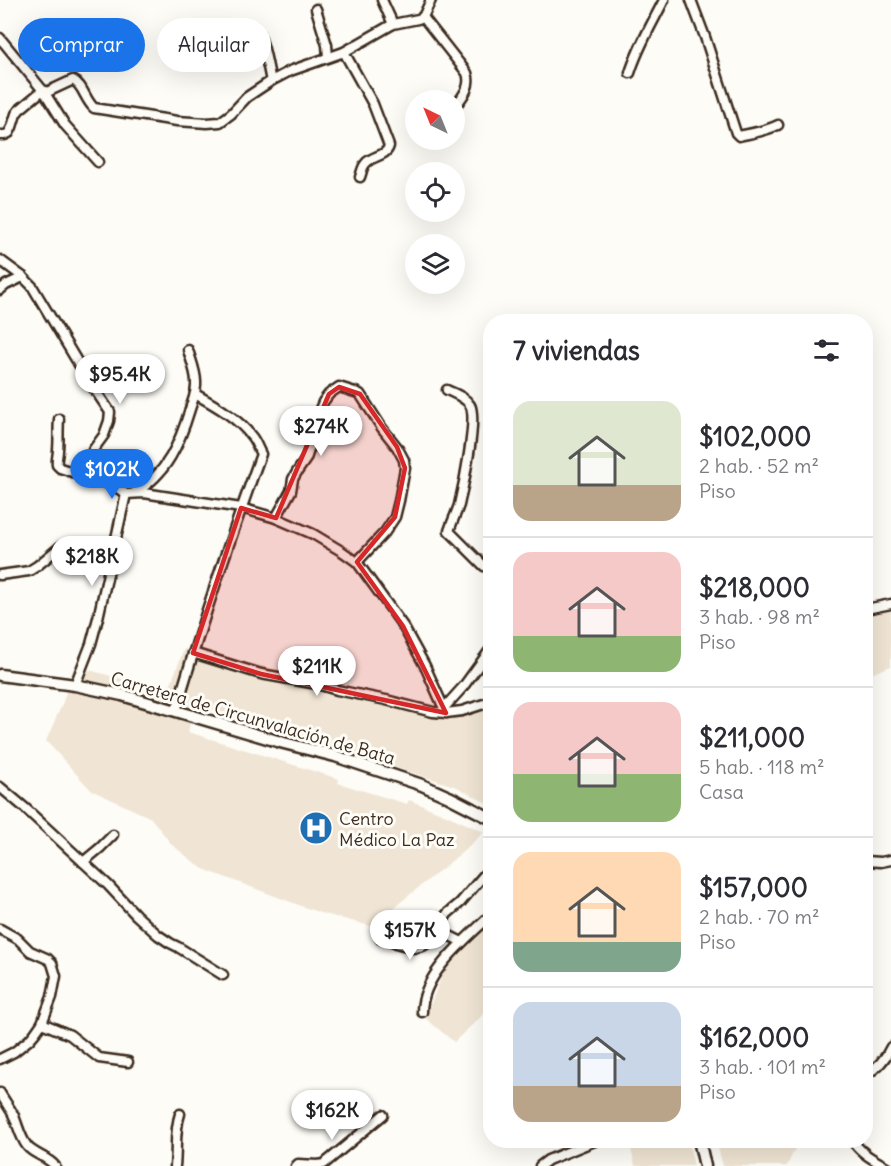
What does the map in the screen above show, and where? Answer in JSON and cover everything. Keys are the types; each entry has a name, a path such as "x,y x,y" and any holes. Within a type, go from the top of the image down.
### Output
{"main road":[{"name":"Carretera de Circunvalación de Bata","path":"0,675 122,695 335,756 422,785 483,814"},
{"path":"701,1148 705,1166"}],"street":[{"path":"382,0 393,24"},
{"path":"0,135 9,132 19,110 44,92 73,80 78,83 94,108 177,121 220,122 270,81 290,71 344,52 393,24 423,17 431,0"},
{"path":"630,73 636,54 664,0"},
{"path":"691,0 736,133 739,136 745,135 778,125"},
{"path":"316,9 328,57"},
{"path":"423,17 467,73 470,80 465,91"},
{"path":"0,38 44,92 65,125 98,162"},
{"path":"344,52 373,104 389,146 386,153 366,162 360,177"},
{"path":"268,72 270,81"},
{"path":"0,260 32,285 87,378 110,412 104,435 93,450 87,477"},
{"path":"0,290 23,277"},
{"path":"75,686 98,618 129,494 159,474 169,460 183,430 195,394 196,381 188,350"},
{"path":"276,518 291,491 293,479 306,459 312,441 314,423 323,402 339,387 360,394 397,447 404,460 405,468 395,517 385,532 357,562"},
{"path":"447,390 469,403 472,409 473,426 459,503 449,531 483,563"},
{"path":"176,711 192,653 261,454 252,437 242,426 223,410 195,394"},
{"path":"59,419 57,465 60,468 113,485 129,494 154,495 241,508 276,518 313,534 357,562 404,626 445,710"},
{"path":"0,575 28,571 38,566 60,547 73,557 112,558"},
{"path":"873,607 891,603"},
{"path":"192,653 261,674 317,684 433,712 462,711 483,704"},
{"path":"445,710 483,662"},
{"path":"0,787 108,885 158,935 223,975"},
{"path":"83,862 113,835"},
{"path":"873,861 891,860"},
{"path":"381,939 414,948 423,946 433,939 447,914 460,903 483,876"},
{"path":"422,1012 422,1000 428,985 462,942 483,922"},
{"path":"0,930 15,937 30,951 48,959 52,963 56,976 52,997 42,1023 22,1047 0,1059"},
{"path":"438,930 462,942"},
{"path":"42,1023 70,1035 99,1058 128,1062"},
{"path":"873,1070 888,1054 891,1047"},
{"path":"0,1093 27,1146 55,1166"},
{"path":"175,1166 176,1130 180,1114"},
{"path":"296,1166 298,1164 318,1166 324,1164 383,1115"},
{"path":"540,1166 548,1160 577,1148"},
{"path":"858,1148 885,1166"}],"highlighted area":[{"path":"339,387 360,394 397,447 405,468 395,517 357,562 403,626 446,713 261,674 193,653 241,508 276,518 329,394"}],"shaded area":[{"path":"891,607 891,666 873,673 873,611"},
{"path":"184,649 316,678 351,689 453,708 465,709 483,703 483,801 457,787 333,750 195,704 188,732 339,779 338,783 407,804 409,800 483,833 371,926 320,913 203,869 172,845 151,818 91,790 46,741 63,702 74,666 168,691"},
{"path":"483,922 483,1015 454,1042 425,1018 449,958"},
{"path":"631,1148 690,1148 694,1166 635,1166"},
{"path":"718,1148 795,1148 787,1166 723,1166"}],"place":[{"name":"Centro Médico La Paz","path":"316,828"}]}
